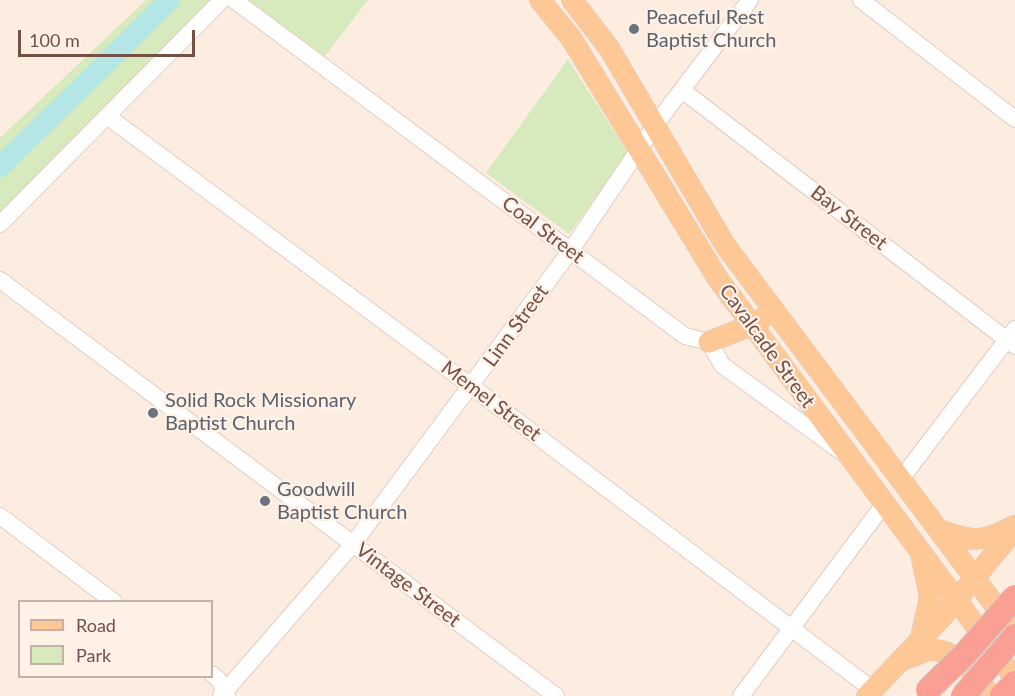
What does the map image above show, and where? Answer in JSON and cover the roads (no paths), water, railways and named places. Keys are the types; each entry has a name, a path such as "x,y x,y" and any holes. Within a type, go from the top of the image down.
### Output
{"highway":[{"path":"925,693 965,654 1015,597"},
{"path":"963,696 1015,636"},
{"path":"1002,696 1015,681"}],"main road":[{"name":"Cavalcade Street","path":"540,0 569,37 640,149 695,244 752,325 1015,681"},
{"name":"Cavalcade Street","path":"572,0 609,48 656,124 725,245 1015,632"},
{"path":"569,37 588,21"},
{"path":"709,342 752,325 772,310"},
{"path":"939,530 977,541 1015,527"},
{"path":"870,693 957,601 1015,527"},
{"path":"919,643 930,597 921,553"},
{"path":"901,661 932,650 946,652 966,665 990,696"}],"street":[{"path":"0,224 222,0"},
{"name":"Coal Street","path":"234,0 685,336 709,342"},
{"name":"Linn Street","path":"224,694 353,544 571,250 656,124 750,0"},
{"path":"861,0 1015,119"},
{"name":"Bay Street","path":"682,90 1012,338"},
{"name":"Memel Street","path":"107,116 471,386 791,628 870,693"},
{"name":"Vintage Street","path":"0,280 556,696"},
{"path":"901,478 1012,338"},
{"path":"709,342 722,364 849,457"},
{"path":"741,696 884,504"},
{"path":"0,516 111,600"},
{"path":"213,675 219,680 224,694"}],"waterway":[{"path":"0,167 170,0"}],"place":[{"name":"Peaceful Rest Baptist Church","path":"634,29"},
{"name":"Solid Rock Missionary Baptist Church","path":"153,413"},
{"name":"Goodwill Baptist Church","path":"265,501"}]}
